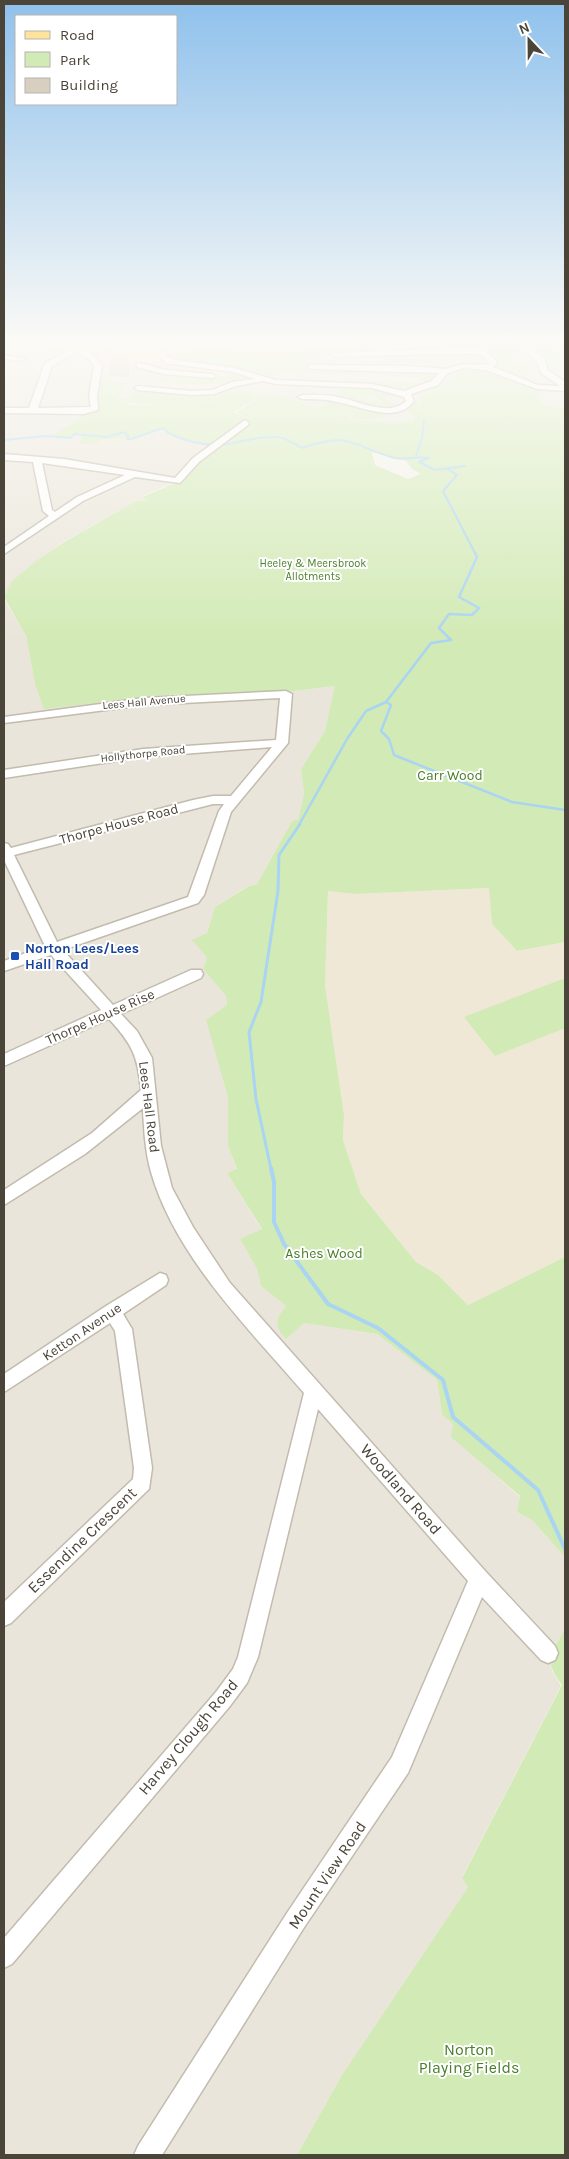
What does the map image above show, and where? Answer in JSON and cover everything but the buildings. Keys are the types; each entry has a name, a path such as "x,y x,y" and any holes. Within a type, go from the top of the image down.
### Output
{"street":[{"path":"4,457 38,459 177,481 196,460 223,442"},
{"path":"38,459 48,511 54,516"},
{"path":"4,551 80,499 134,474"},
{"name":"Lees Hall Avenue","path":"4,720 120,703 213,696 286,694 282,743"},
{"path":"4,966 193,900 197,895 225,811 282,743"},
{"name":"Hollythorpe Road","path":"4,774 143,753 282,743"},
{"name":"Thorpe House Road","path":"5,852 193,804 213,800 234,800"},
{"name":"Lees Hall Road","path":"5,852 53,948 132,1035 142,1051 146,1066 155,1156 159,1173 171,1200 201,1255 224,1288 254,1322"},
{"name":"Thorpe House Rise","path":"4,1060 196,974"},
{"path":"4,1198 122,1120 148,1094"},
{"name":"Ketton Avenue","path":"4,1384 160,1280"},
{"name":"Essendine Crescent","path":"4,1616 142,1483 144,1468 123,1330 112,1312"},
{"name":"Woodland Road","path":"254,1322 479,1579 548,1654"},
{"name":"Harvey Clough Road","path":"4,1956 144,1789 223,1699 240,1676 248,1657 314,1390"},
{"name":"Mount View Road","path":"146,2155 295,1921 400,1765 479,1579"}],"shaded area":[{"path":"4,442 198,442 221,447 203,459 177,481 142,496 145,500 136,501 61,543 12,581 5,600 26,636 35,684 164,695 287,692 336,686 325,731 301,769 304,793 298,821 292,821 257,884 248,886 215,907 207,933 207,957 203,969 226,996 227,1005 207,1020 228,1097 228,1146 237,1170 227,1173 262,1230 240,1239 257,1269 261,1286 286,1306 277,1323 286,1338 304,1323 377,1334 437,1380 442,1415 453,1424 452,1437 520,1497 517,1512 532,1520 565,1557 565,1629 551,1652 552,1671 561,1686 462,1877 468,1887 342,2075 297,2155 4,2155"},
{"path":"490,888 492,924 517,951 565,942 565,1257 468,1305 438,1275 416,1262 361,1194 343,1140 344,1115 325,985 328,891 355,894"}],"green space":[{"path":"81,442 98,442 95,443 80,444"},
{"path":"195,442 565,442 565,942 517,951 492,924 489,888 355,894 328,891 325,985 344,1115 343,1140 361,1194 416,1262 438,1275 468,1305 565,1257 565,1557 532,1520 517,1512 520,1496 451,1437 453,1424 442,1415 437,1380 377,1334 304,1323 286,1339 279,1330 277,1323 286,1306 261,1286 257,1269 240,1239 262,1229 227,1173 237,1169 228,1146 228,1097 206,1020 227,1005 226,996 203,969 207,957 192,940 207,933 215,907 249,886 257,884 292,821 298,820 304,793 301,769 325,731 335,686 287,692 164,695 44,709 35,684 26,636 4,597 12,581 36,561 64,542 136,501 145,500 149,502 142,497 177,482 203,459 220,448","holes":["372,452 406,461 412,469 421,474 408,479 375,465"]},
{"path":"565,978 565,1028 495,1056 464,1017"},
{"name":"Norton Playing Fields","path":"565,1629 565,2155 297,2155 342,2075 468,1887 462,1878 562,1685 552,1669 551,1657"}],"waterway":[{"path":"192,442 212,445 240,442"},
{"path":"290,442 302,448 328,442"},
{"path":"350,442 395,458 429,458 419,462 435,470 447,468"},
{"path":"416,456 421,442"},
{"path":"447,468 465,466"},
{"path":"447,468 457,475 443,491 476,555"},
{"path":"386,702 431,643 451,640 439,628 449,614 472,615 479,608 459,597 477,557 476,555"},
{"path":"299,825 347,739 366,711 386,702"},
{"path":"386,702 391,705 381,731 389,739 394,755 512,802 565,810"},
{"path":"271,1169 256,1099 249,1032 261,1002 278,891 279,855 300,824"},
{"path":"271,1168 274,1182 274,1222 284,1244 328,1304 378,1328 443,1380 453,1417 538,1490 565,1549"}],"place":[{"name":"Norton Lees/Lees Hall Road","path":"15,956"}],"park label":[{"name":"Heeley & Meersbrook Allotments","path":"313,569"},
{"name":"Carr Wood","path":"450,775"},
{"name":"Ashes Wood","path":"324,1253"}]}
